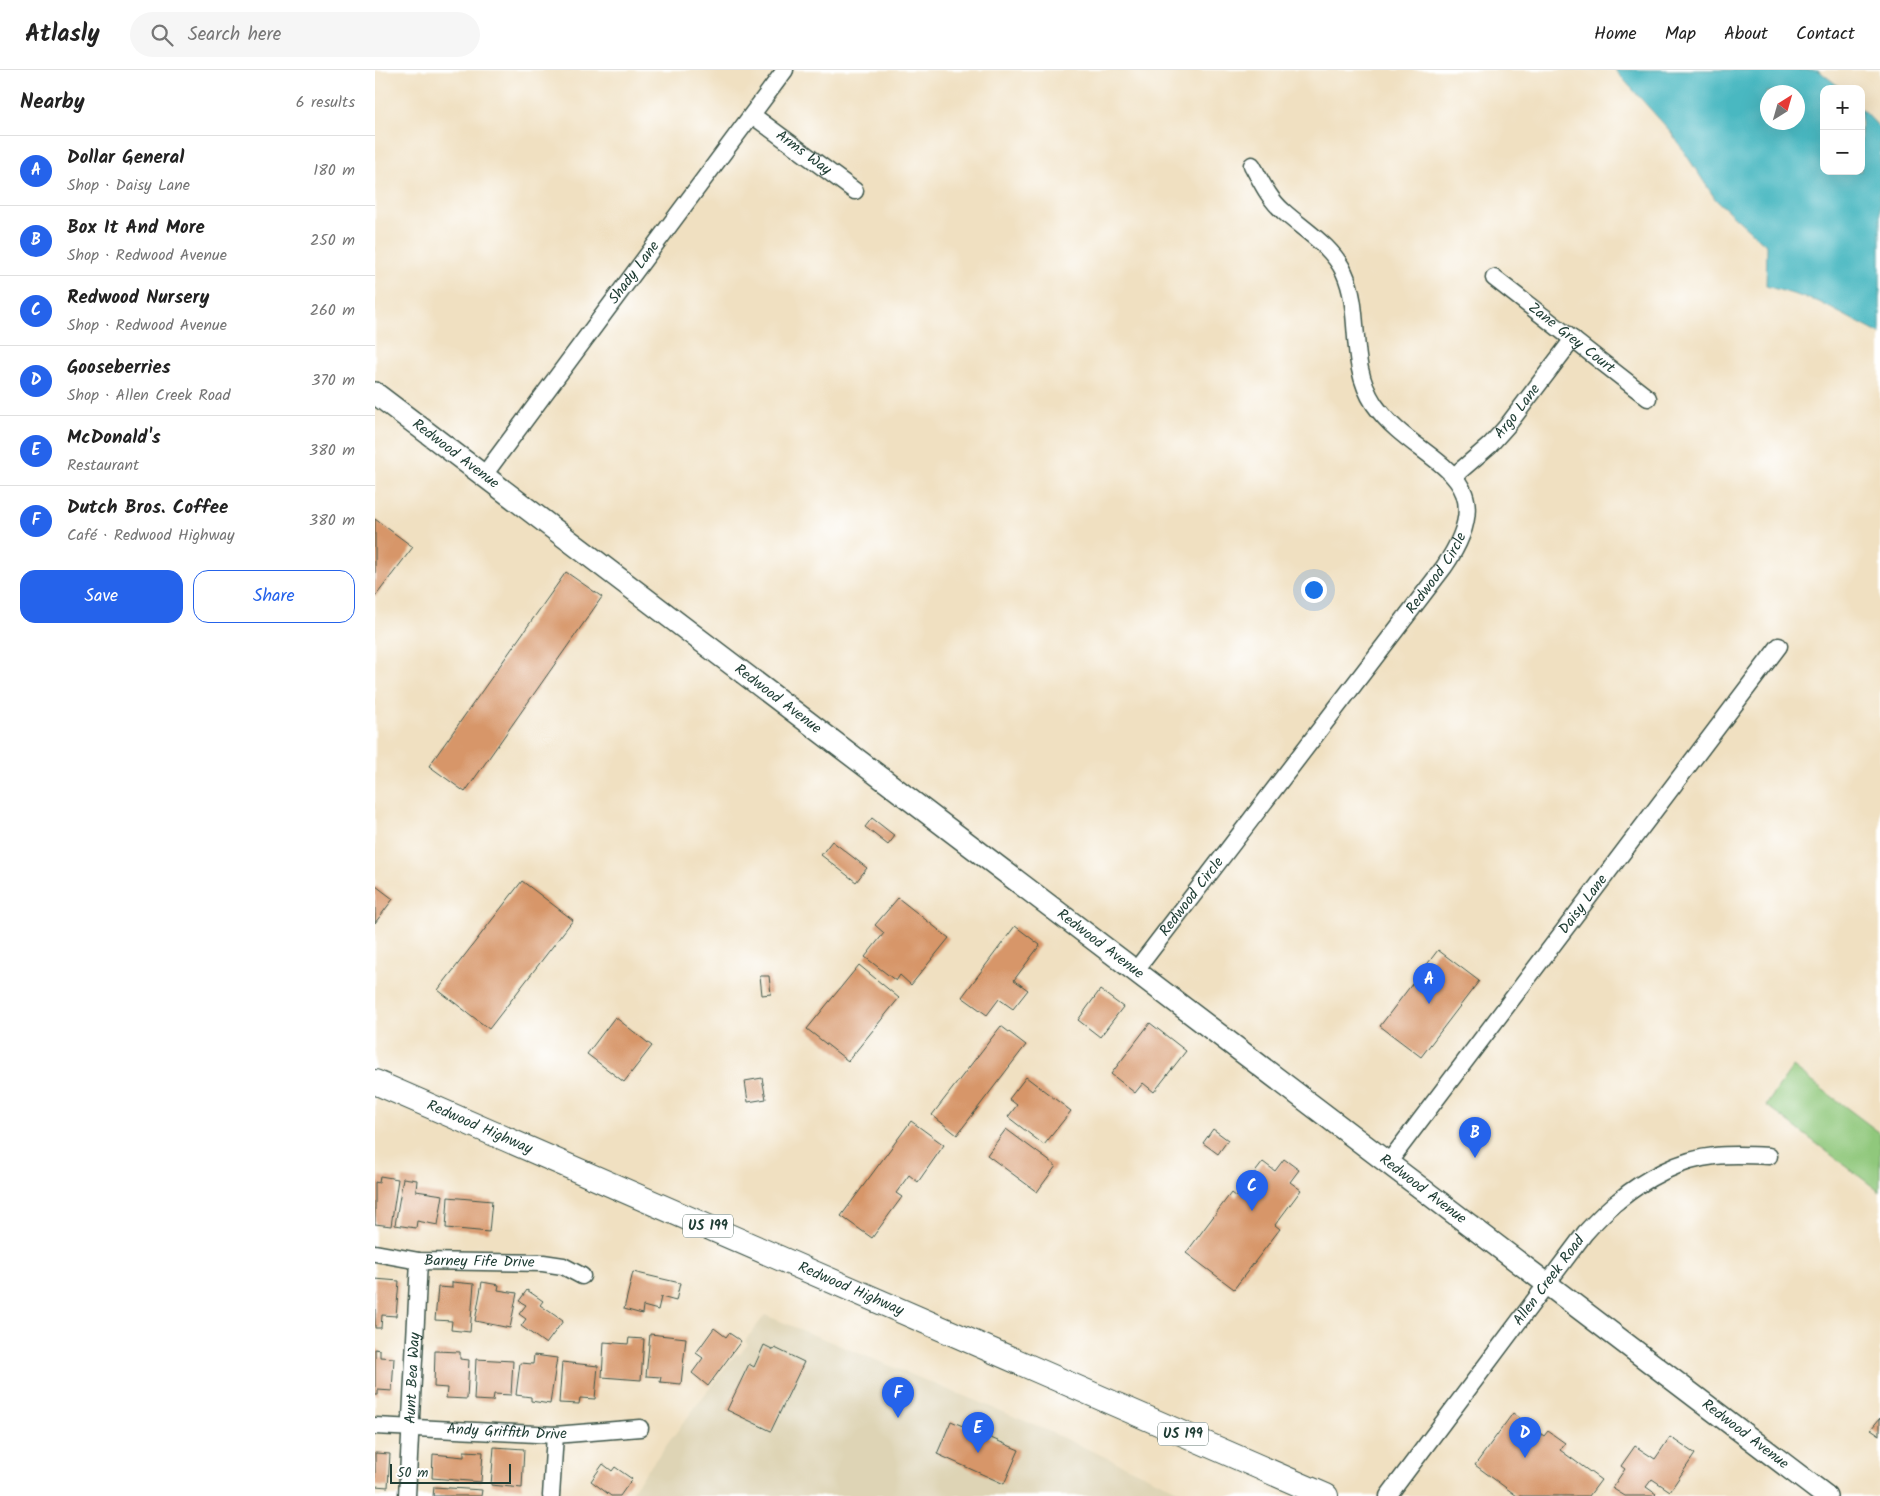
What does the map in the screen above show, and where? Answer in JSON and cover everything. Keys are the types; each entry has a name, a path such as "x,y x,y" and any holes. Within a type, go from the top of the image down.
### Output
{"highway":[{"name":"Redwood Highway","path":"375,1082 1326,1496"}],"main road":[{"name":"Redwood Avenue","path":"375,393 1826,1496"}],"street":[{"name":"Shady Lane","path":"484,475 785,70"},
{"name":"Arms Way","path":"752,115 855,191"},
{"name":"Redwood Circle","path":"1136,970 1456,550 1465,527 1467,505 1461,485 1454,476 1403,433 1375,404 1364,384 1358,360 1350,288 1344,272 1334,255 1282,210 1264,188 1252,165"},
{"name":"Zane Grey Court","path":"1494,278 1647,398"},
{"name":"Argo Lane","path":"1454,476 1490,445 1507,426 1573,339"},
{"name":"Daisy Lane","path":"1388,1163 1779,646"},
{"name":"Allen Creek Road","path":"1388,1496 1585,1233 1617,1202 1634,1188 1691,1161 1713,1156 1769,1156"},
{"name":"Barney Fife Drive","path":"375,1253 419,1261 543,1262 563,1266 581,1276"},
{"name":"Aunt Bea Way","path":"407,1496 412,1428 419,1261"},
{"name":"Andy Griffith Drive","path":"375,1426 555,1435 640,1428"},
{"path":"551,1496 555,1435"}],"shaded area":[{"path":"765,1315 1035,1425 1191,1496 628,1496 736,1353 739,1355 748,1344 745,1341"}],"green space":[{"path":"1793,1067 1880,1133 1880,1192 1766,1105"}],"water":[{"path":"1615,70 1818,70 1837,85 1820,85 1820,175 1865,175 1865,112 1880,128 1880,334 1819,302 1766,286 1767,246 1716,200 1671,132"}],"building":[{"path":"375,519 413,547 375,597"},
{"path":"566,572 602,597 465,792 429,766"},
{"path":"872,818 895,836 888,845 865,827"},
{"path":"832,841 867,868 856,882 821,855"},
{"path":"522,881 573,920 489,1029 438,990"},
{"path":"375,887 393,899 375,923"},
{"path":"898,898 949,938 911,985 900,975 896,981 865,957 884,933 875,925"},
{"path":"1015,926 1040,945 1014,980 1028,990 1013,1009 999,999 987,1015 962,997"},
{"path":"1438,950 1479,981 1421,1057 1380,1026"},
{"path":"859,965 899,998 848,1061 807,1029"},
{"path":"760,976 769,976 771,994 762,995"},
{"path":"1100,990 1123,1007 1100,1037 1078,1020"},
{"path":"615,1017 652,1046 624,1082 587,1054"},
{"path":"1150,1023 1186,1051 1154,1092 1143,1083 1135,1093 1111,1074"},
{"path":"1001,1026 1026,1045 957,1135 932,1115"},
{"path":"1026,1077 1071,1111 1044,1145 1008,1117 1017,1105 1009,1099"},
{"path":"762,1078 766,1099 748,1102 745,1081"},
{"path":"911,1121 944,1145 918,1182 909,1175 896,1193 902,1197 872,1238 841,1216"},
{"path":"1006,1129 1056,1166 1037,1192 987,1155"},
{"path":"1213,1129 1228,1140 1218,1154 1203,1143"},
{"path":"1284,1159 1299,1170 1290,1182 1301,1190 1275,1225 1280,1229 1234,1289 1186,1253 1231,1193 1236,1197 1263,1162 1275,1171"},
{"path":"380,1176 398,1179 391,1226 375,1224 375,1182 379,1183"},
{"path":"403,1178 417,1180 416,1191 443,1195 438,1225 417,1221 416,1228 395,1225"},
{"path":"448,1197 492,1201 489,1232 446,1228"},
{"path":"633,1272 680,1283 676,1301 661,1297 658,1310 643,1306 642,1314 624,1309"},
{"path":"375,1279 399,1281 396,1316 382,1315 381,1328 375,1328"},
{"path":"452,1282 474,1284 470,1332 451,1330 452,1321 435,1320 438,1287 452,1288"},
{"path":"482,1282 499,1285 498,1290 517,1293 510,1328 475,1321"},
{"path":"527,1290 543,1301 540,1305 563,1321 546,1344 521,1326 526,1319 519,1314 526,1305 519,1301"},
{"path":"714,1328 726,1337 729,1333 741,1341 708,1386 692,1373 703,1358 696,1353"},
{"path":"650,1334 686,1338 681,1384 660,1382 661,1377 646,1376"},
{"path":"629,1338 644,1339 641,1380 602,1377 604,1342 628,1344"},
{"path":"764,1345 774,1350 775,1348 804,1362 771,1431 727,1410 749,1364 754,1367"},
{"path":"375,1349 380,1350 380,1357 394,1358 392,1391 378,1390 378,1395 375,1395"},
{"path":"435,1351 460,1352 460,1359 469,1360 467,1399 446,1398 447,1388 434,1387"},
{"path":"534,1355 557,1358 550,1404 531,1401 531,1397 516,1395 520,1363 533,1364"},
{"path":"476,1359 513,1361 511,1395 494,1394 493,1401 474,1400"},
{"path":"562,1362 598,1366 595,1399 580,1398 579,1404 559,1403"},
{"path":"1513,1413 1544,1436 1548,1431 1565,1443 1560,1450 1601,1480 1589,1496 1517,1496 1475,1465"},
{"path":"1880,1418 1880,1435 1871,1429"},
{"path":"951,1421 1019,1450 1004,1484 937,1454"},
{"path":"1670,1437 1695,1454 1670,1491 1652,1479 1646,1487 1656,1494 1654,1496 1625,1496 1612,1488 1625,1469 1621,1466 1635,1446 1655,1459"},
{"path":"494,1447 524,1449 522,1488 491,1485"},
{"path":"464,1451 483,1452 481,1482 432,1478 433,1454 464,1457"},
{"path":"375,1453 390,1454 388,1487 375,1486"},
{"path":"603,1464 612,1471 615,1467 632,1479 620,1496 611,1496 591,1481"},
{"path":"434,1487 482,1490 481,1496 433,1496"}],"place":[{"name":"Dollar General","path":"1429,1004"},
{"name":"Box It And More","path":"1475,1158"},
{"name":"Redwood Nursery","path":"1252,1211"},
{"name":"Dutch Bros. Coffee","path":"898,1418"},
{"name":"McDonald's","path":"978,1453"},
{"name":"Gooseberries","path":"1525,1458"}]}
